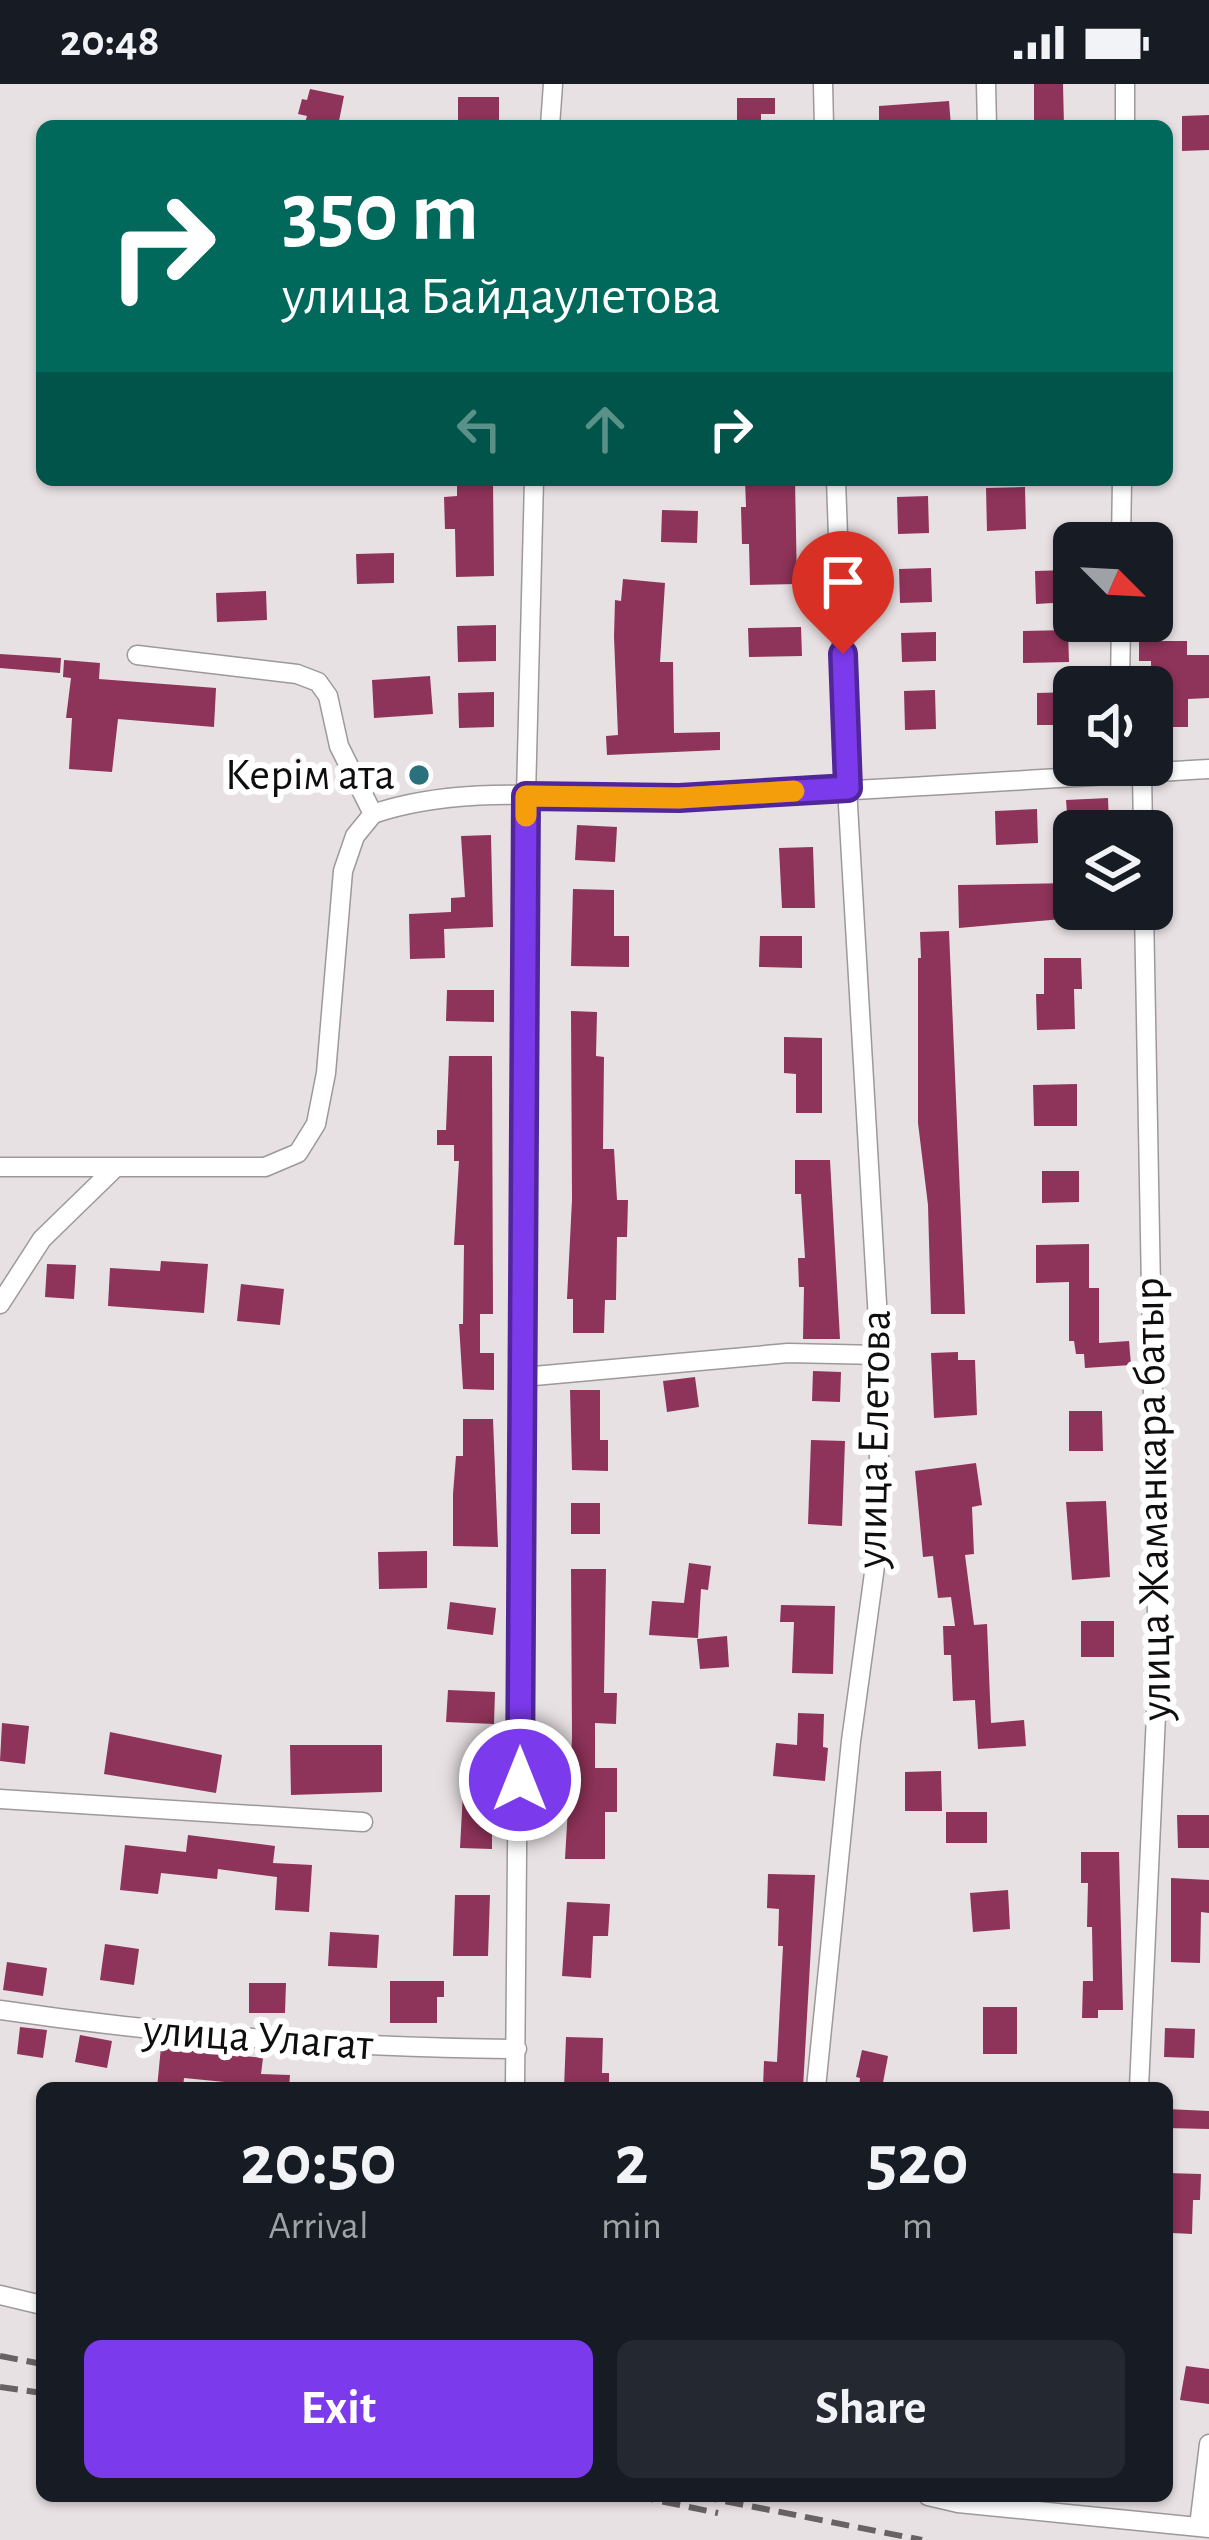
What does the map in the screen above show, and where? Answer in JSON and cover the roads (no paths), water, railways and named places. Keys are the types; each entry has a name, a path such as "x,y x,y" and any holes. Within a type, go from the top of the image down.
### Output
{"street":[{"path":"550,120 553,84"},
{"path":"823,84 824,120"},
{"path":"986,84 987,120"},
{"path":"1125,84 1125,120"},
{"path":"515,2082 526,796 534,486"},
{"name":"улица Елетова","path":"817,2082 851,1741 878,1544 880,1355 836,486"},
{"path":"1121,522 1122,486"},
{"path":"137,655 297,674 318,682 328,695 348,771 374,814"},
{"path":"1173,771 1209,769"},
{"path":"0,1167 265,1167 298,1153 316,1124 326,1073 344,871 355,836 374,814 409,802 526,796 679,798 1053,774"},
{"name":"улица Жаманкара батыр","path":"1139,2082 1158,1671 1144,930"},
{"path":"0,1304 42,1239 116,1167"},
{"path":"523,1377 788,1353 880,1355"},
{"path":"0,1799 363,1822"},
{"name":"улица Улагат","path":"0,2010 151,2032 356,2047 517,2049"},
{"path":"0,2295 36,2304"},
{"path":"954,2502 1204,2527 1209,2444"},
{"path":"1119,2520 1120,2502"}],"railway":[{"path":"0,2356 36,2363"},
{"path":"0,2387 36,2392"},
{"path":"665,2502 718,2513"},
{"path":"729,2502 922,2540"}],"place":[{"name":"Керім ата","path":"419,775"}]}
